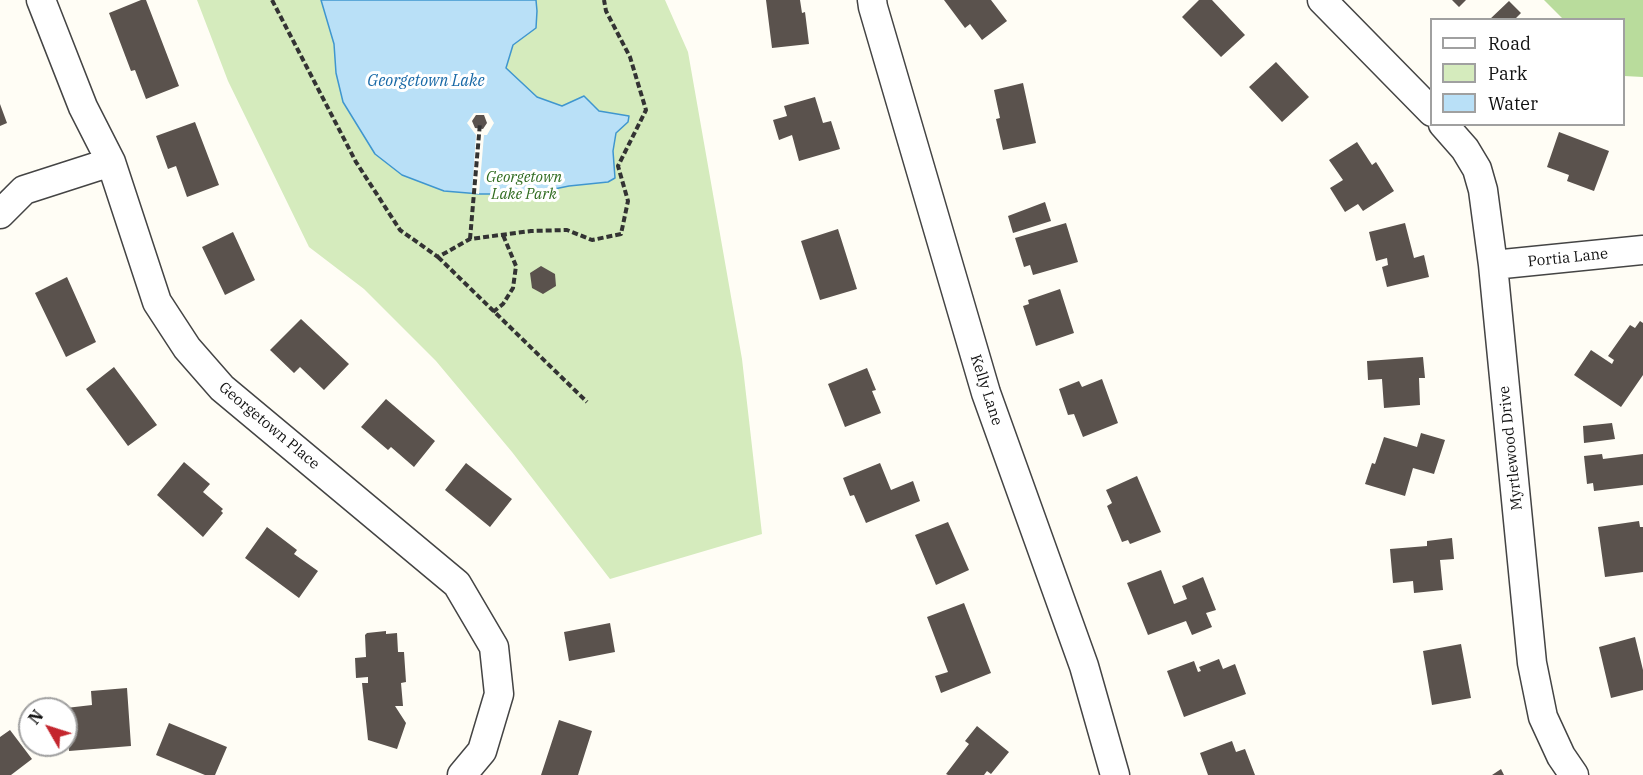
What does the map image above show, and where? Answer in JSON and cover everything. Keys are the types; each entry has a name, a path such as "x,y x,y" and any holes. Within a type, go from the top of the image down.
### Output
{"street":[{"name":"Georgetown Place","path":"41,0 83,107 111,162 157,302 187,348 222,388 458,584 494,647 499,694 482,751 462,775"},
{"name":"Kelly Lane","path":"872,0 986,393 1084,666 1115,775"},
{"path":"1322,0 1430,111"},
{"name":"Myrtlewood Drive","path":"1445,126 1465,149 1477,169 1483,190 1493,265 1532,663 1543,717 1561,756 1574,775"},
{"path":"0,214 24,190 111,162"},
{"name":"Portia Lane","path":"1493,265 1643,250"}],"path":[{"path":"272,0 356,162 400,230 438,257 587,402"},
{"path":"438,257 470,239 531,231 567,230 592,240 621,234 628,201 618,166 646,110 630,57 606,11 604,0"},
{"path":"470,239 480,123"},
{"path":"493,312 503,304 513,288 516,266 503,235"}],"green space":[{"name":"Georgetown Lake Park","path":"197,0 665,0 688,52 742,359 762,534 610,579 512,452 436,361 364,289 309,247 228,81"},
{"path":"1544,0 1643,0 1643,77 1625,76 1625,18 1562,18"}],"water":[{"name":"Georgetown Lake","path":"321,0 536,0 536,28 513,45 506,68 537,97 562,106 584,96 599,111 629,116 628,122 616,133 613,151 615,178 608,182 569,186 530,194 480,194 444,191 402,175 375,154 343,102 336,73 334,44"}],"pier":[{"path":"474,113 488,113 494,123 487,135 484,135 479,194 472,193 476,135 467,123"}],"building":[{"path":"146,0 179,86 146,99 135,70 131,71 109,13"},
{"path":"766,0 800,0 802,13 805,12 809,44 772,48"},
{"path":"944,0 991,0 1007,21 982,40 970,24 965,28"},
{"path":"1199,0 1212,0 1245,35 1221,57 1182,17"},
{"path":"1452,0 1466,0 1459,7"},
{"path":"1509,1 1521,13 1516,18 1491,18"},
{"path":"1276,62 1309,97 1282,122 1249,87"},
{"path":"1023,83 1036,143 1003,150 996,119 1000,118 994,90"},
{"path":"815,97 823,123 831,121 840,149 799,161 792,135 779,140 773,120 787,116 784,106"},
{"path":"0,104 7,123 0,126"},
{"path":"476,115 484,115 487,123 483,129 475,128 472,121"},
{"path":"195,122 219,185 187,197 176,166 168,169 156,136"},
{"path":"1559,132 1609,151 1594,191 1567,181 1569,175 1547,167"},
{"path":"1357,142 1372,165 1376,162 1394,191 1363,211 1358,204 1345,212 1330,188 1343,180 1329,160"},
{"path":"1045,202 1051,221 1013,233 1008,216"},
{"path":"1066,223 1078,262 1033,275 1030,265 1024,267 1015,238"},
{"path":"1405,223 1414,258 1424,255 1429,277 1387,287 1382,267 1388,265 1387,258 1376,261 1369,232"},
{"path":"838,229 857,289 820,300 801,241"},
{"path":"233,232 255,280 225,295 202,247"},
{"path":"541,266 555,274 556,286 543,294 532,288 530,273"},
{"path":"67,277 96,342 66,357 35,293"},
{"path":"1060,289 1074,333 1036,346 1023,306 1029,304 1028,300"},
{"path":"301,319 349,364 324,390 300,367 294,373 270,350"},
{"path":"1640,321 1643,323 1643,375 1621,407 1574,375 1591,350 1612,364 1614,360 1608,356 1630,325 1635,328"},
{"path":"1423,357 1425,378 1419,378 1420,405 1384,408 1382,379 1368,380 1367,361"},
{"path":"114,367 157,425 128,446 86,389"},
{"path":"867,368 876,390 872,391 881,413 845,427 828,384"},
{"path":"1102,379 1118,423 1083,437 1074,414 1068,415 1059,389 1079,381 1082,387"},
{"path":"386,399 435,441 414,467 391,447 388,450 361,427"},
{"path":"1612,423 1615,439 1584,443 1583,426"},
{"path":"1421,433 1445,440 1434,474 1413,468 1405,496 1365,484 1384,437 1417,447"},
{"path":"1602,454 1603,459 1643,454 1643,485 1594,491 1593,483 1587,484 1584,456"},
{"path":"184,462 210,484 203,492 223,509 221,511 223,513 203,537 157,495"},
{"path":"466,463 512,499 490,527 445,490"},
{"path":"880,463 891,490 913,481 920,501 866,523 854,495 850,496 843,478"},
{"path":"1137,476 1161,532 1130,544 1128,540 1122,542 1107,506 1112,503 1106,490"},
{"path":"1639,521 1640,527 1643,527 1643,572 1605,577 1598,527"},
{"path":"948,522 969,570 936,585 915,535"},
{"path":"267,527 297,550 294,554 318,571 299,598 245,558"},
{"path":"1452,538 1454,559 1440,560 1443,590 1414,593 1413,581 1393,583 1390,549 1427,546 1427,541"},
{"path":"1161,570 1174,604 1187,599 1182,586 1203,577 1216,610 1206,613 1212,627 1192,635 1186,621 1148,635 1127,583"},
{"path":"964,603 991,673 941,693 935,676 948,672 927,617"},
{"path":"610,623 615,652 569,661 564,632"},
{"path":"386,631 386,634 397,633 398,652 404,652 406,682 401,683 403,706 395,706 406,723 397,749 368,740 362,683 368,683 368,677 356,678 355,658 366,657 365,635"},
{"path":"1635,637 1643,670 1643,690 1611,698 1599,647"},
{"path":"1461,644 1471,698 1432,705 1423,651"},
{"path":"1219,659 1223,669 1235,664 1246,694 1184,717 1167,671 1194,661 1198,672 1201,671 1199,667"},
{"path":"127,688 131,746 78,750 78,707 92,705 91,691"},
{"path":"559,720 592,731 578,775 541,775"},
{"path":"169,723 227,747 215,775 205,775 156,755"},
{"path":"977,726 1009,752 991,774 987,771 984,775 946,774 969,744 965,741"},
{"path":"10,730 18,741 18,757 32,759 11,775 0,775 0,737"},
{"path":"1232,741 1236,752 1245,749 1255,775 1208,775 1200,753"},
{"path":"1501,769 1504,775 1492,775"}]}
